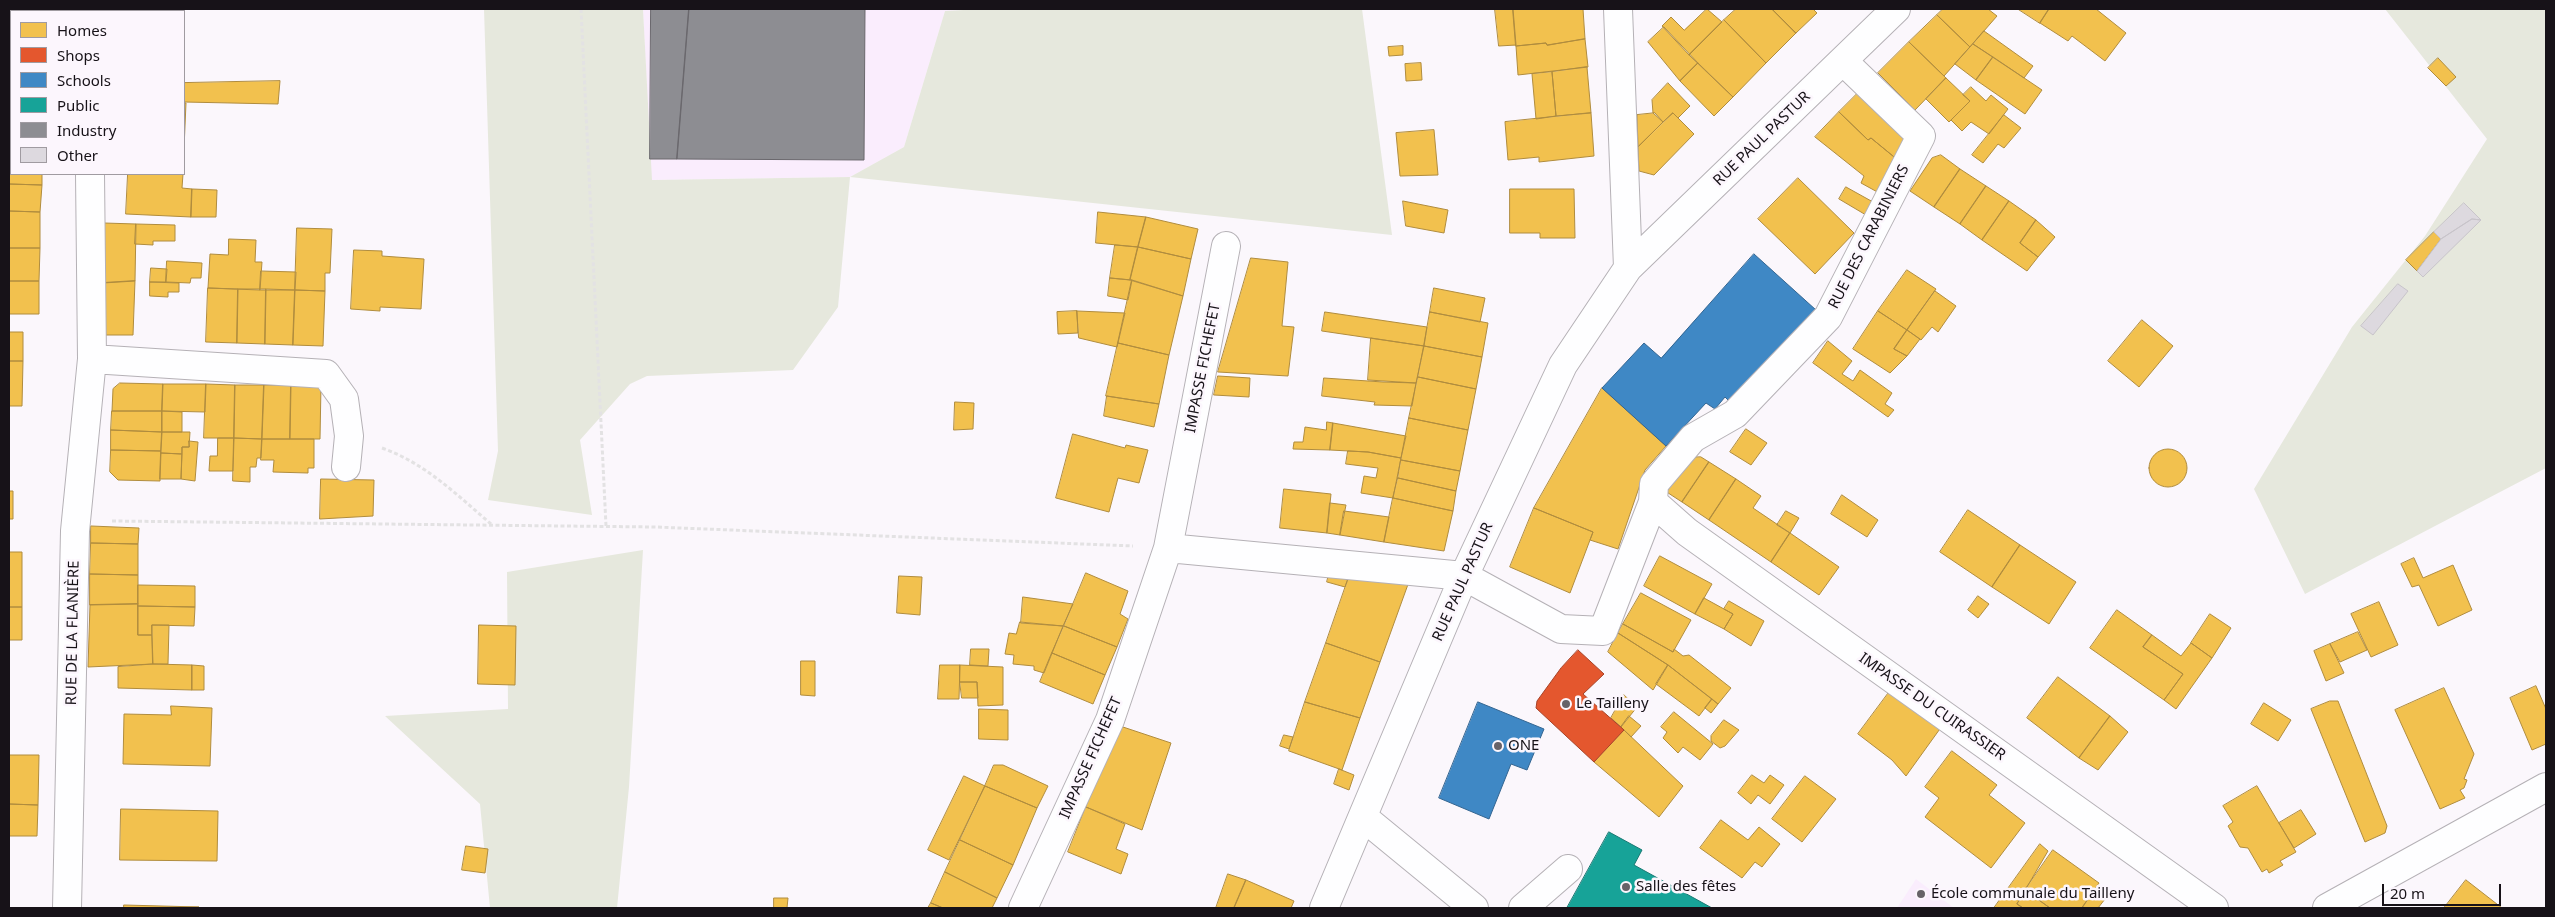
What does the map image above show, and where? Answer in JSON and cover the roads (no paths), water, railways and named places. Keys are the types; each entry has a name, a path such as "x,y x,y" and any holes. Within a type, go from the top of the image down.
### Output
{"street":[{"path":"1618,9 1628,268"},
{"name":"RUE PAUL PASTUR","path":"1324,908 1464,576 1563,365 1628,268 1896,9"},
{"name":"RUE DES CARABINIERS","path":"1464,576 1561,629 1602,632 1653,502 1654,484 1693,438 1735,414 1828,317 1921,136 1843,61"},
{"name":"RUE DE LA FLANIÈRE","path":"67,908 75,530 92,359 90,175"},
{"name":"IMPASSE FICHEFET","path":"1023,908 1110,720 1168,548 1226,246"},
{"path":"92,359 326,374 344,400 349,436 346,467"},
{"name":"IMPASSE DU CUIRASSIER","path":"1653,502 1687,532 2214,908"},
{"path":"1168,548 1464,576"},
{"path":"2327,908 2546,787"},
{"path":"1363,817 1474,908"},
{"path":"1522,908 1568,869"}],"place":[{"name":"Le Tailleny","path":"1566,704"},
{"name":"ONE","path":"1498,746"},
{"name":"Salle des fêtes","path":"1626,887"},
{"name":"École communale du Tailleny","path":"1921,894"}]}
